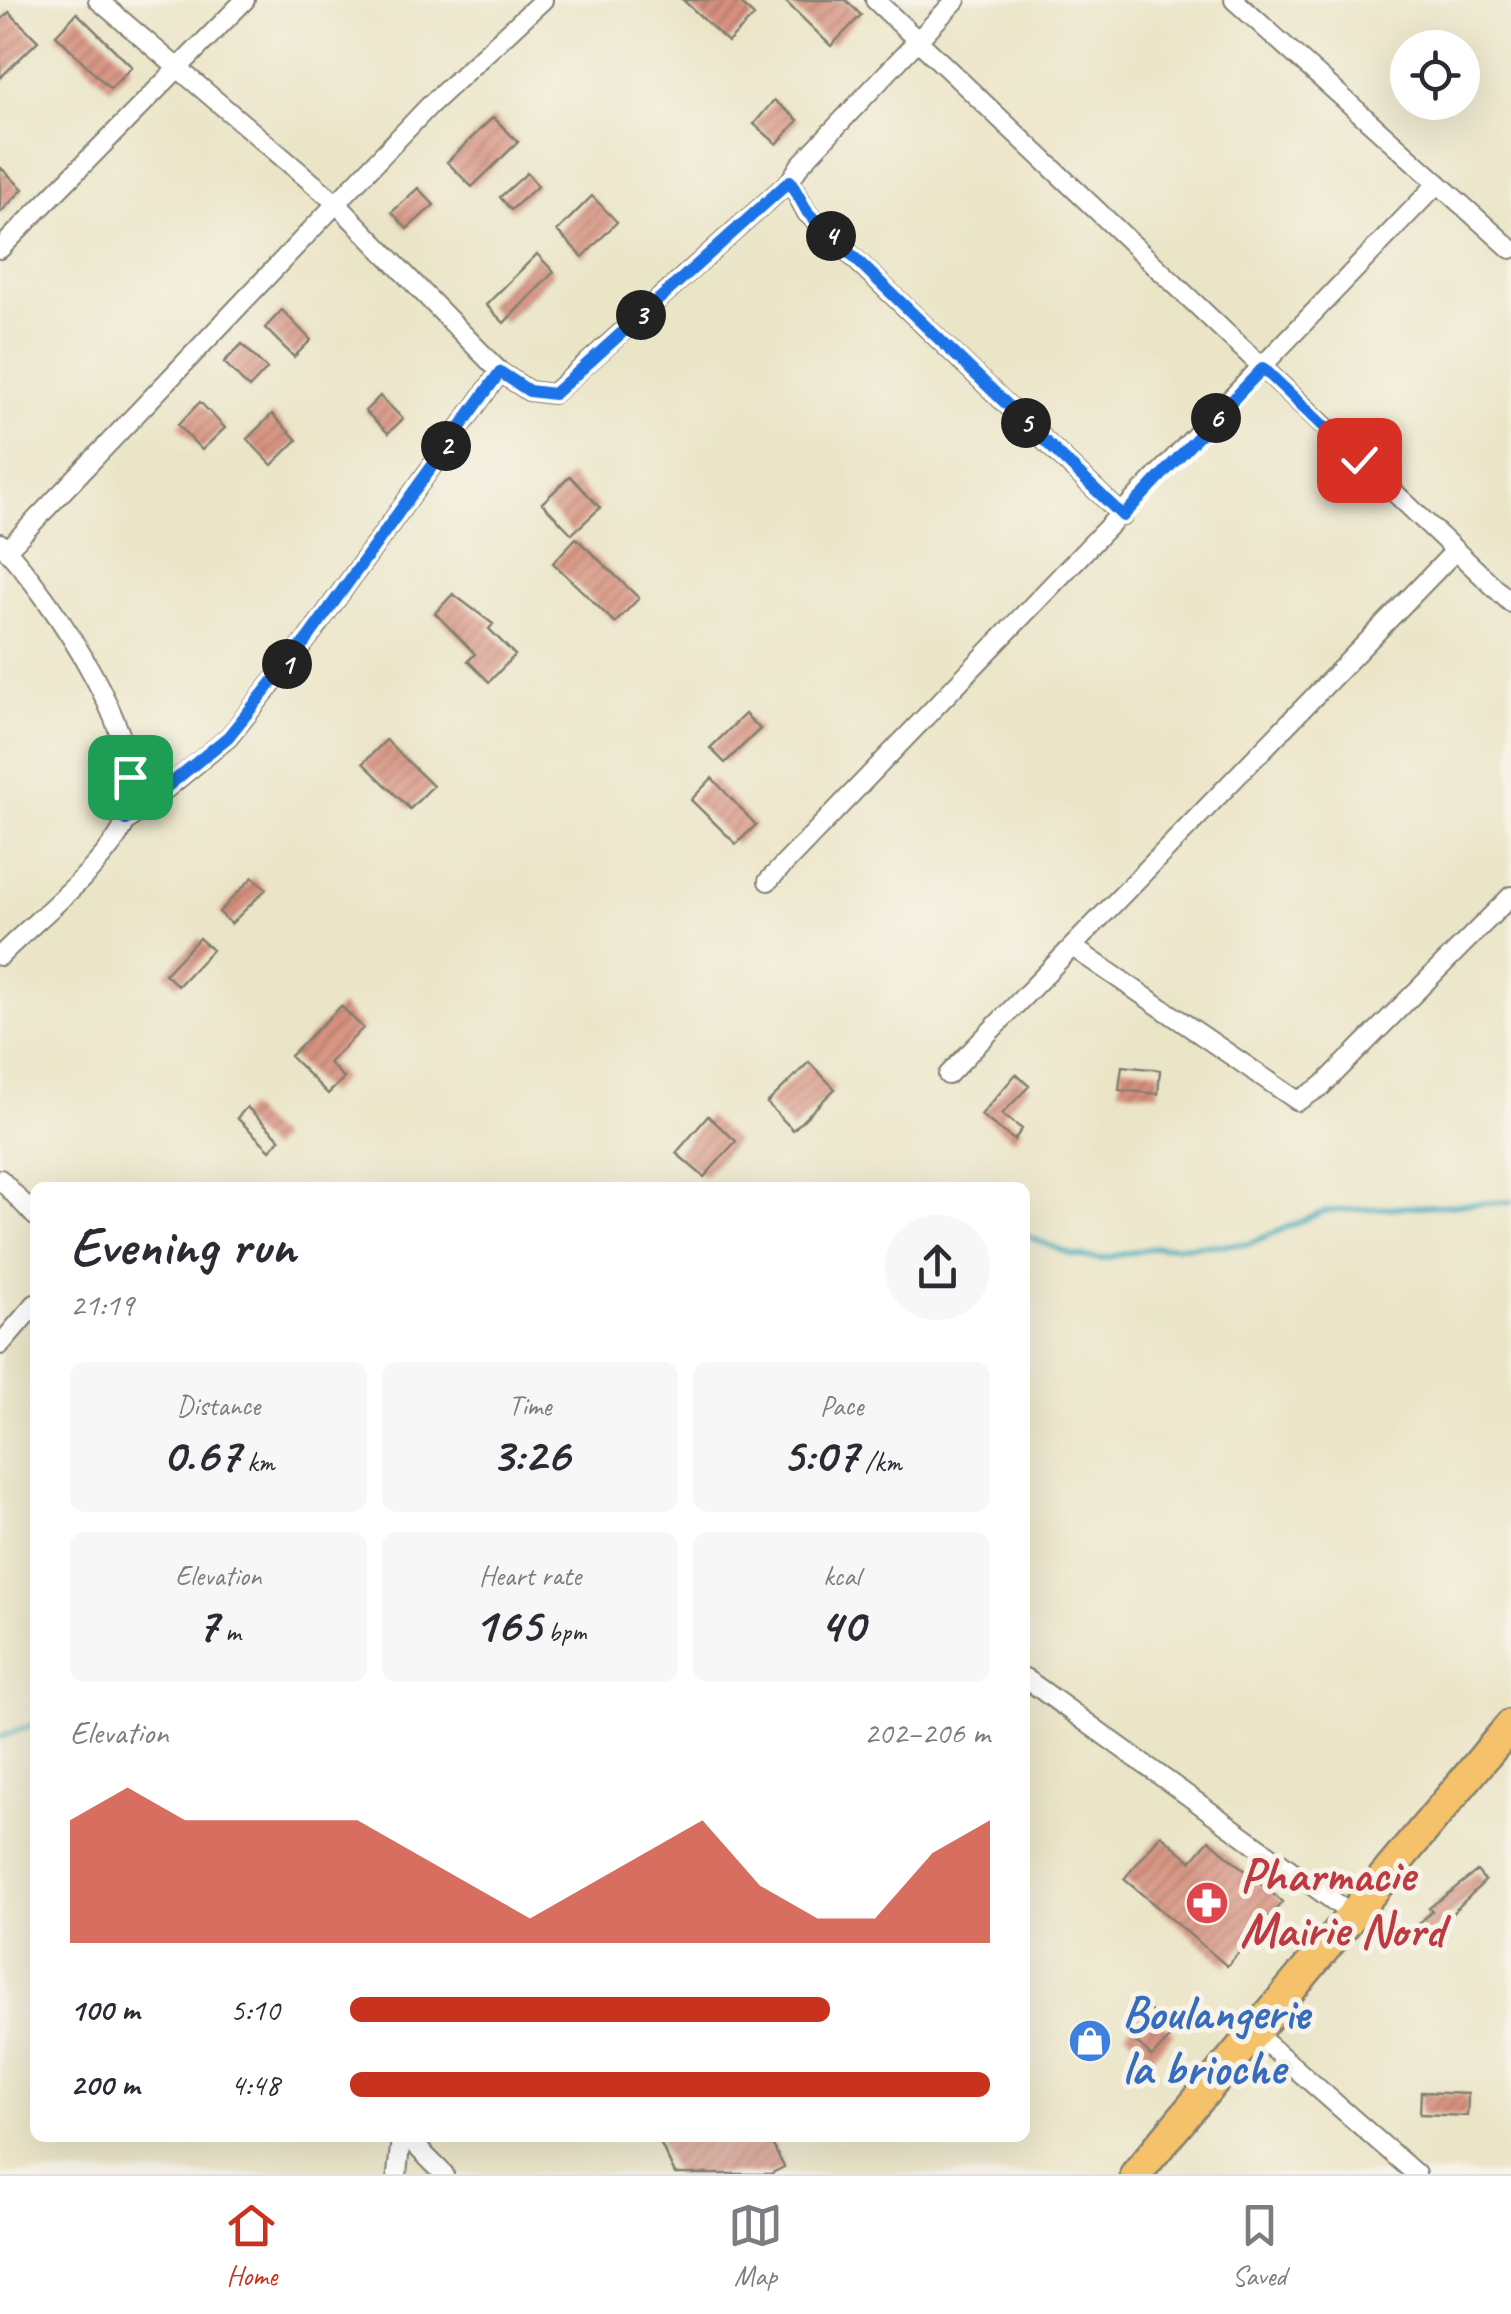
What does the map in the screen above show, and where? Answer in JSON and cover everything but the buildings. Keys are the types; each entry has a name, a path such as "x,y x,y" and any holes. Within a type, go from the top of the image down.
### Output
{"main road":[{"path":"1136,2174 1511,1725"}],"street":[{"path":"98,0 336,203 500,372 529,391 554,394 790,181 956,0"},
{"path":"0,249 245,0"},
{"path":"0,956 100,860 126,820 134,791 109,705 68,635 4,546 429,106 542,0"},
{"path":"875,0 1511,604"},
{"path":"1234,0 1511,248"},
{"path":"790,181 808,213 1123,516"},
{"path":"768,881 1123,516 1438,183"},
{"path":"126,820 228,737 308,638 500,372"},
{"path":"948,1075 1456,551"},
{"path":"1074,948 1253,1067 1288,1098 1303,1100 1511,896"},
{"path":"0,1179 30,1211"},
{"path":"0,1345 30,1310"},
{"path":"1030,1682 1352,1916"},
{"path":"1256,2034 1416,2174"},
{"path":"397,2174 404,2142"},
{"path":"409,2142 444,2174"}],"waterway":[{"path":"1030,1237 1072,1255 1100,1259 1157,1247 1248,1244 1325,1211 1511,1202"},
{"path":"0,1737 30,1726"}],"place":[{"name":"Pharmacie Mairie Nord","path":"1207,1903"},
{"name":"Boulangerie la brioche","path":"1090,2041"}],"route":[{"path":"130,777 134,791 126,820 228,737 308,638 500,372 529,391 554,394 790,181 798,202 808,213 1123,516 1263,368 1359,460"}]}
